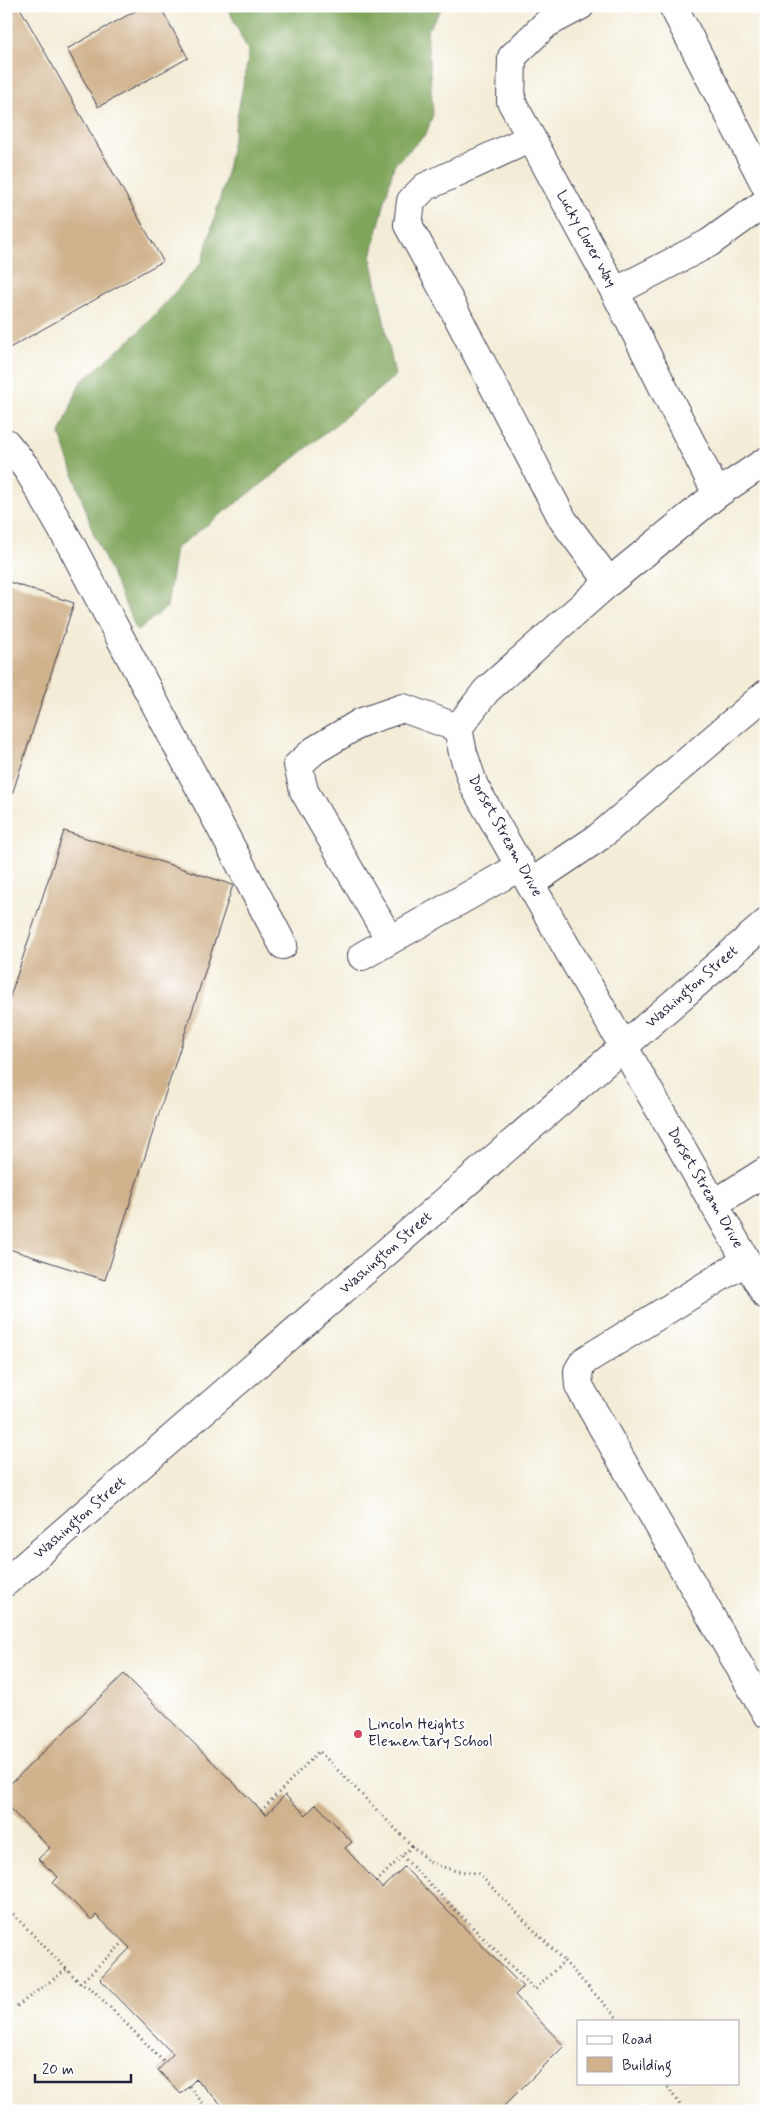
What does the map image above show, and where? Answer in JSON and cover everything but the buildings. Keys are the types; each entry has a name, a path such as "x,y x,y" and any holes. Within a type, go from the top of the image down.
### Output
{"street":[{"name":"Lucky Clover Way","path":"580,6 546,24 512,57 511,101 615,292 717,494"},
{"path":"673,6 766,186"},
{"path":"531,138 425,187 411,202 408,225 449,300 562,520 609,582"},
{"path":"615,292 709,243 766,202"},
{"path":"6,443 28,470 71,545 283,945"},
{"path":"390,940 304,791 298,765 315,750 362,722 403,708 458,728 486,691 609,582 717,494 766,461"},
{"path":"362,956 390,940 599,837 766,694"},
{"name":"Dorset Stream Drive","path":"458,728 463,753 474,786 766,1295"},
{"name":"Washington Street","path":"6,1582 766,923"},
{"path":"714,1204 766,1171"},
{"path":"746,1261 584,1361 578,1372 579,1386 766,1713"}],"path":[{"path":"261,1810 319,1751 431,1863 456,1871 478,1873 619,2020"},
{"path":"376,1882 412,1846"},
{"path":"402,1856 535,1990 564,1961"},
{"path":"6,1907 80,1983 91,1988 164,2063"},
{"path":"80,1983 124,1942"},
{"path":"17,2006 67,1969"},
{"path":"666,2084 684,2111"},
{"path":"188,2087 210,2111"}],"green space":[{"path":"227,6 443,6 427,31 433,114 426,134 394,165 371,257 395,376 271,477 176,548 167,607 137,631 93,532 60,434 80,383 139,332 202,262 225,181 249,53"}],"place":[{"name":"Lincoln Heights Elementary School","path":"358,1734"}]}
